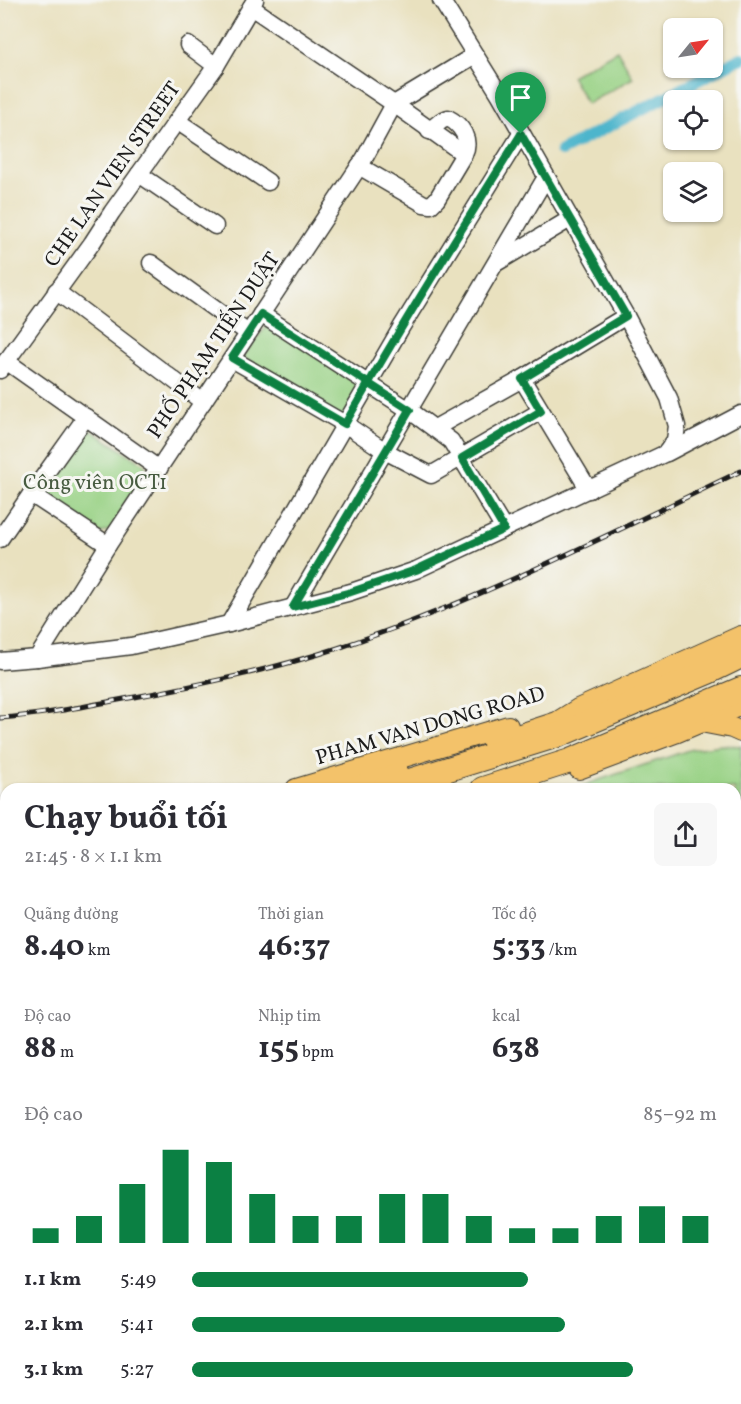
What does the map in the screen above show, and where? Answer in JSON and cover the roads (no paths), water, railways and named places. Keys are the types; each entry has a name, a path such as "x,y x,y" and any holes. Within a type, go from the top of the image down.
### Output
{"highway":[{"path":"403,783 561,734 741,656"},
{"path":"502,783 570,761 741,689"}],"main road":[{"name":"PHAM VAN DONG ROAD","path":"369,783 557,722 578,709 741,636"},
{"path":"536,783 572,772 741,705"},
{"name":"PHAM VAN DONG ROAD","path":"316,783 552,712 578,709"},
{"path":"701,722 741,732"}],"street":[{"path":"441,0 500,95 626,316 669,398 677,426 675,440 666,453"},
{"path":"253,3 464,154 431,205 424,204 359,166"},
{"name":"CHE LAN VIEN STREET","path":"3,365 216,66 253,3"},
{"path":"188,45 216,66"},
{"name":"PHỐ PHẠM TIẾN DUẬT","path":"37,658 108,545 359,166 394,104 475,54"},
{"path":"177,121 268,182"},
{"path":"229,624 402,326 521,134"},
{"path":"139,174 215,226"},
{"path":"293,607 546,177"},
{"path":"496,264 570,219"},
{"path":"152,263 249,333"},
{"path":"56,291 203,402"},
{"path":"261,314 410,410 451,441 504,529"},
{"path":"435,428 626,316"},
{"path":"232,358 345,424 385,451 431,475 541,411"},
{"path":"3,365 86,417 159,469"},
{"path":"522,379 589,490"},
{"path":"0,661 131,646 229,624 351,592 416,570 589,490 741,414"},
{"path":"0,539 86,417"},
{"path":"31,494 108,545"}],"waterway":[{"path":"561,151 741,58"}],"railway":[{"path":"0,718 34,715 186,687 262,670 338,648 390,630 492,588 741,471"}],"park label":[{"name":"Công viên OCT1","path":"95,482"}]}
